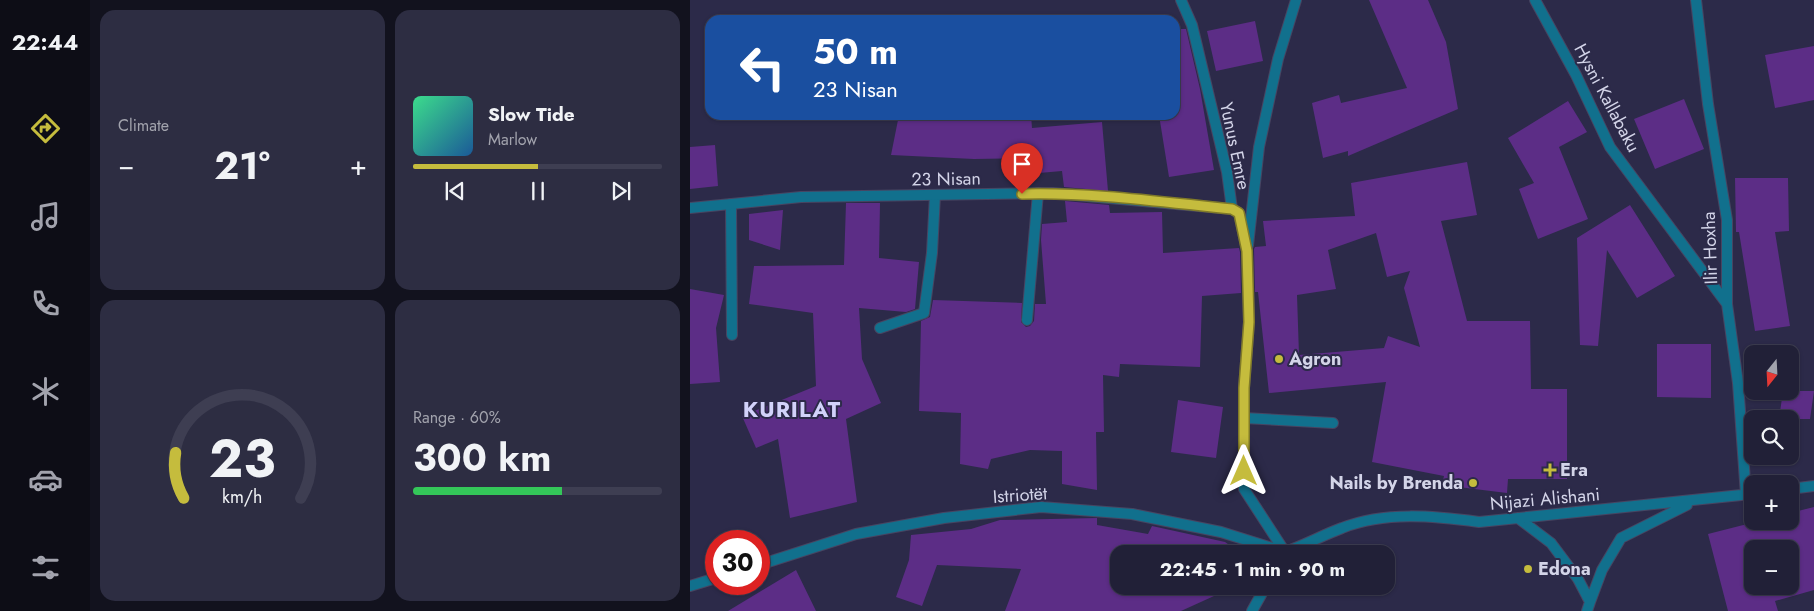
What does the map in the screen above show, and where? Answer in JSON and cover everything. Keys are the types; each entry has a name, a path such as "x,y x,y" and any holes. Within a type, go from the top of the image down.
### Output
{"street":[{"name":"Yunus Emre","path":"1181,0 1192,25 1227,172 1232,209 1239,213 1247,251 1249,322 1244,418 1244,489 1280,545"},
{"path":"1247,251 1260,147 1278,59 1296,0"},
{"name":"Hysni Kallabaku","path":"1535,0 1576,75 1610,147 1727,304"},
{"name":"Ilir Hoxha","path":"1696,0 1708,104 1727,220 1727,304 1738,383 1747,475"},
{"name":"23 Nisan","path":"690,208 801,197 1038,193 1232,209"},
{"path":"1027,320 1038,193"},
{"path":"880,328 924,313 932,253 935,195"},
{"path":"731,204 732,335"},
{"path":"1244,418 1333,423"},
{"path":"1799,488 1814,486"},
{"name":"Nijazi Alishani","path":"1303,545 1343,527 1388,517 1436,517 1479,522 1744,496"},
{"path":"1589,607 1602,570 1621,538 1695,501"},
{"name":"Istriotët","path":"770,562 856,534 944,518 1041,507 1132,514 1221,532 1261,545"},
{"path":"1518,518 1551,542 1578,579 1589,607"},
{"path":"690,586 705,581"},
{"path":"1252,611 1261,595"}],"building":[{"path":"1369,0 1428,0 1446,42 1458,109 1348,156 1348,151 1323,158 1312,103 1339,95 1341,103 1407,88"},
{"path":"1255,21 1263,61 1216,71 1207,31"},
{"path":"1180,29 1186,29 1200,89 1214,170 1169,177 1160,120 1180,120"},
{"path":"1814,46 1814,100 1775,108 1765,55"},
{"path":"1684,99 1704,149 1655,169 1634,119"},
{"path":"1568,101 1587,132 1559,147 1588,219 1538,239 1519,189 1534,183 1508,138"},
{"path":"898,120 1031,120 1032,128 1102,122 1108,191 1064,187 1062,171 1039,173 1038,158 974,159 891,155"},
{"path":"715,145 718,186 690,189 690,147"},
{"path":"1467,162 1477,215 1441,221 1467,321 1530,321 1531,389 1567,389 1567,479 1508,479 1507,493 1442,485 1444,476 1372,462 1386,382 1269,393 1258,292 1255,292 1254,249 1255,247 1266,246 1263,221 1355,216 1351,183","holes":["1376,233 1387,277 1410,271 1404,288 1420,347 1388,336 1384,348 1299,355 1297,295 1336,289 1328,250"]},
{"path":"1735,178 1788,178 1789,231 1775,232 1790,326 1755,331 1739,232 1736,232"},
{"path":"1065,201 1109,205 1110,213 1162,212 1163,253 1239,248 1240,252 1241,293 1202,296 1200,367 1120,364 1119,377 1103,375 1104,432 1096,432 1097,490 1062,484 1062,451 1030,450 991,459 988,469 960,464 961,413 919,411 921,321 930,317 933,300 1022,303 1021,322 1026,327 1030,326 1034,321 1035,304 1046,304 1041,240 1042,224 1067,222"},
{"path":"846,203 880,203 879,258 919,262 915,309 906,312 859,308 862,359 881,403 846,419 857,502 790,518 778,439 756,448 742,416 816,386 813,313 749,304 754,266 844,265"},
{"path":"1630,205 1675,276 1637,298 1607,250 1598,346 1580,345 1577,238"},
{"path":"783,210 780,250 749,240 749,214"},
{"path":"690,289 724,295 716,328 720,382 690,384"},
{"path":"1657,344 1711,344 1711,398 1657,397"},
{"path":"1799,391 1814,391 1810,419 1799,419 1799,410 1780,410 1782,400 1799,400"},
{"path":"1178,400 1223,407 1216,458 1171,452"},
{"path":"1814,507 1814,590 1799,594 1799,540 1744,540 1744,595 1796,595 1775,601 1778,611 1728,611 1708,534 1744,525 1744,530 1799,530 1799,511"},
{"path":"1097,518 1097,525 1148,534 1152,526 1225,542 1229,545 1110,545 1110,595 1216,595 1181,611 1005,611 1021,569 937,565 922,606 896,597 909,560 911,535 971,529 1000,520"},
{"path":"796,570 816,611 728,611 755,595 770,595 770,586"}],"place":[{"name":"Agron","path":"1279,359"},
{"name":"Era","path":"1550,470"},
{"name":"Nails by Brenda","path":"1473,483"},
{"name":"Edona","path":"1528,569"}],"district":[{"name":"KURILAT","path":"792,409"}],"route":[{"path":"1022,194 1053,193 1166,202 1232,209 1239,213 1247,251 1249,322 1244,388 1244,471"}]}
